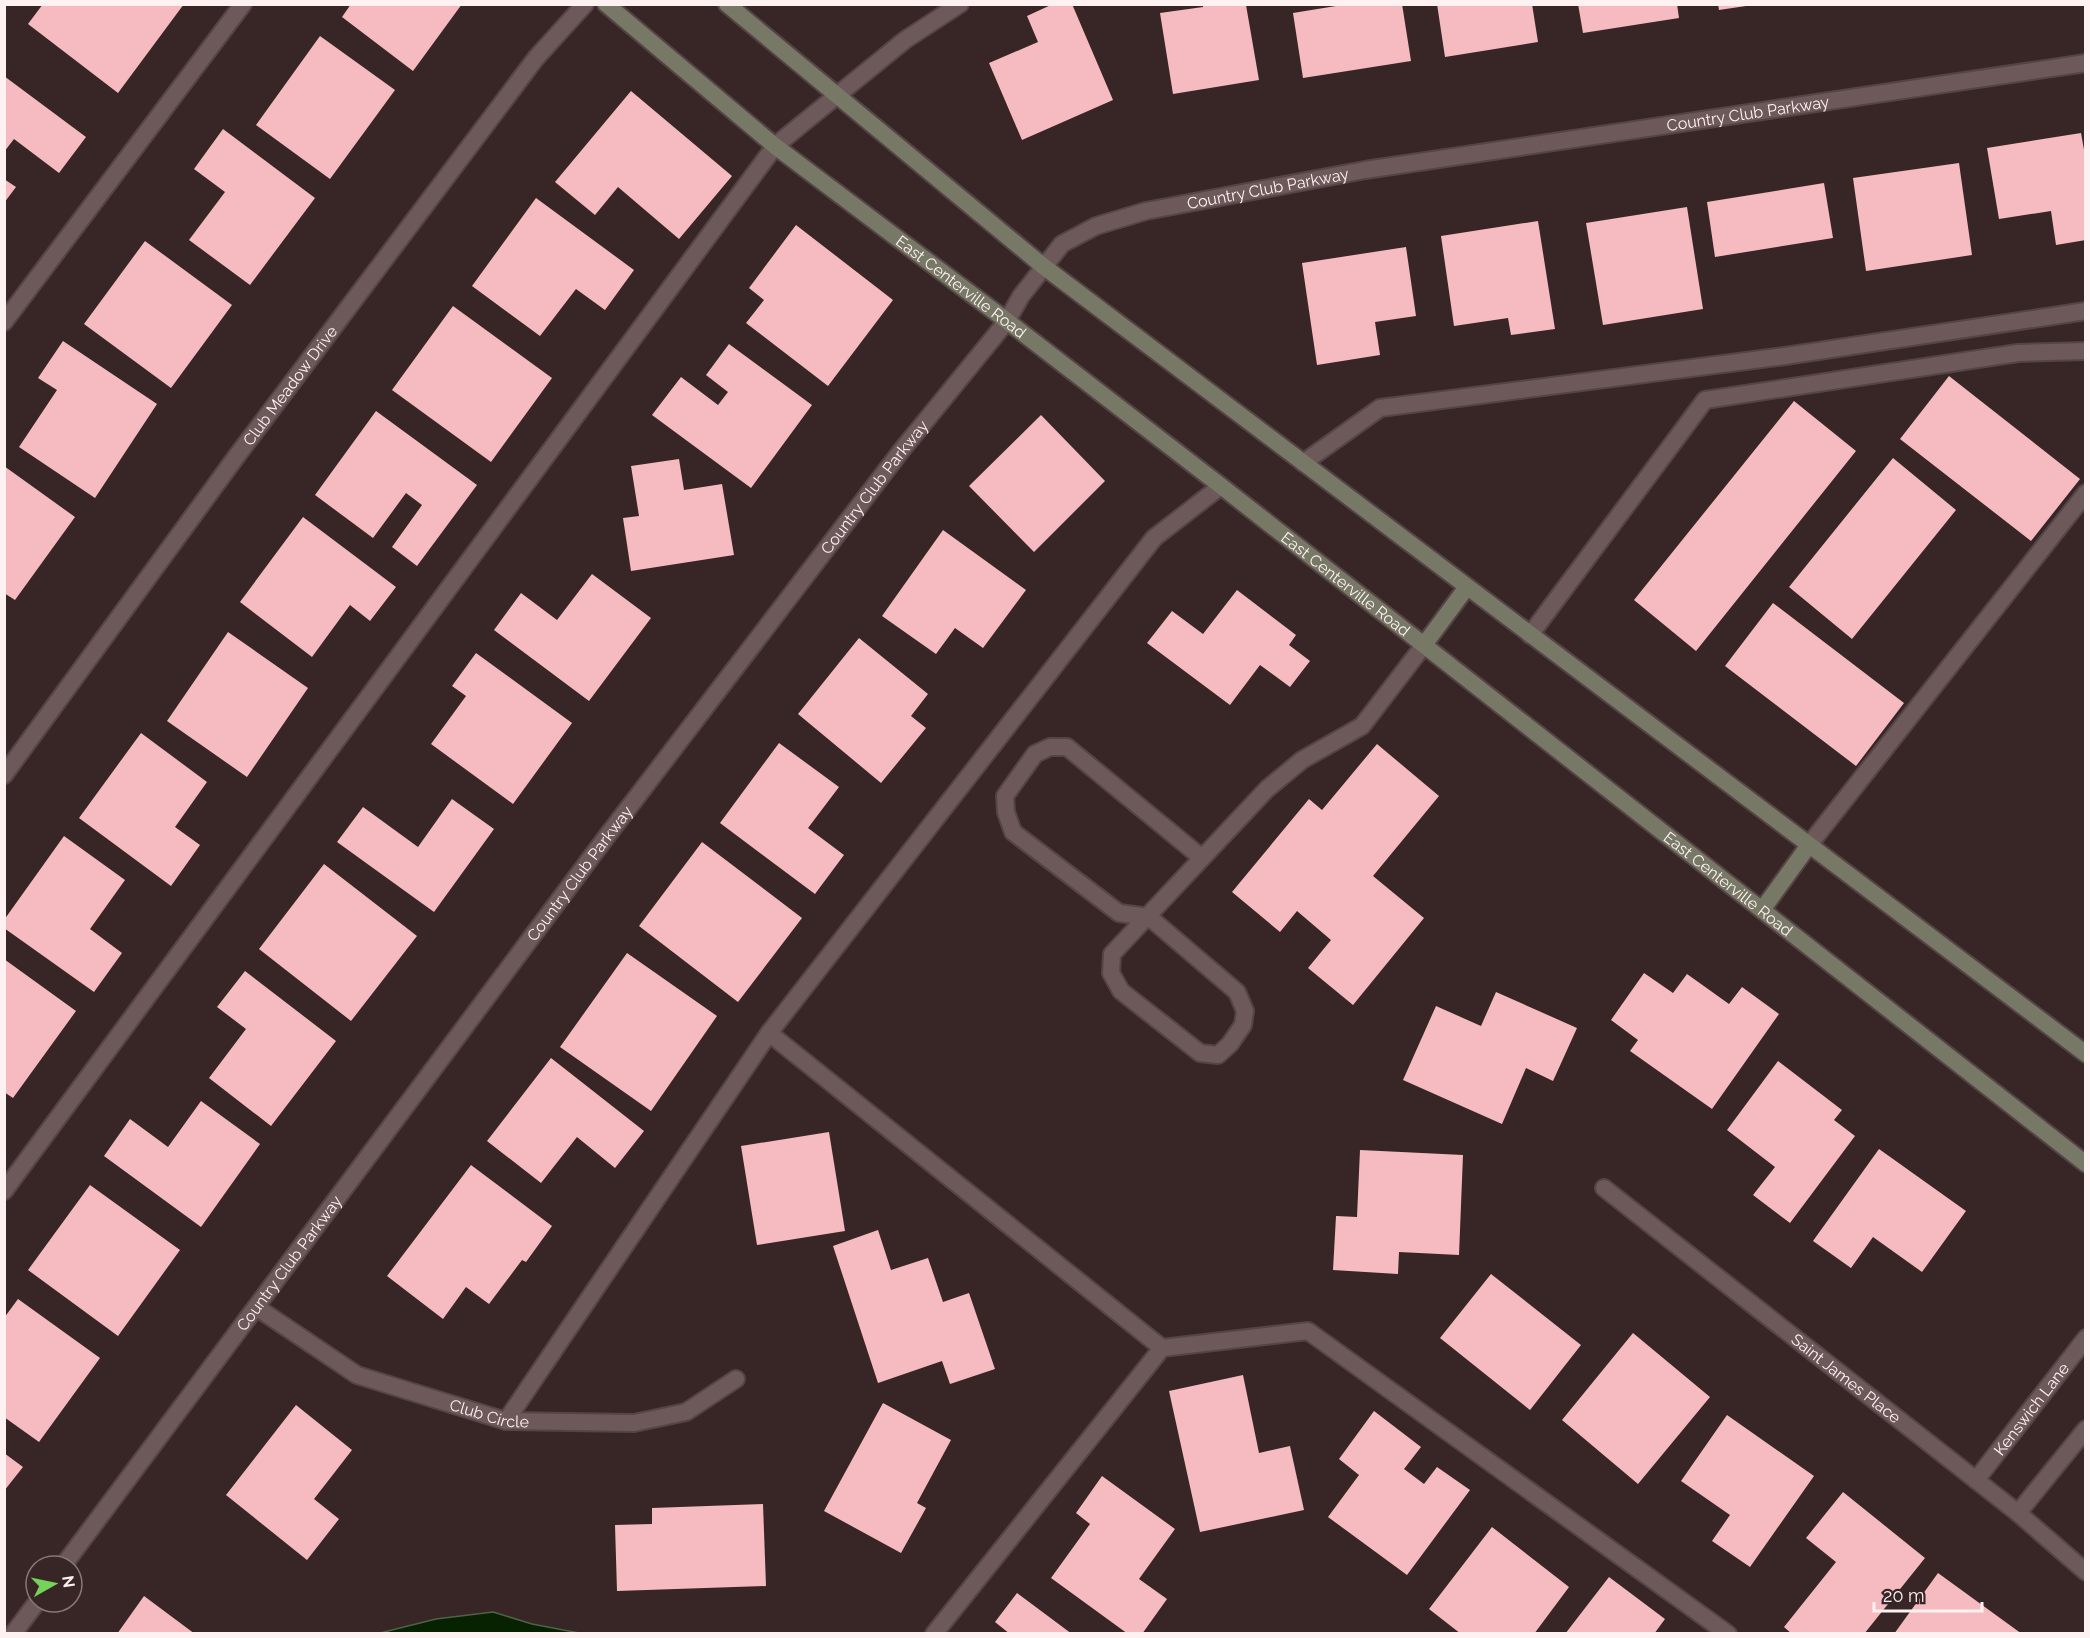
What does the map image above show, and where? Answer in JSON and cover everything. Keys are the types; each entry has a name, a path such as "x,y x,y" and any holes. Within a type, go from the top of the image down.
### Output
{"main road":[{"name":"East Centerville Road","path":"606,4 775,146 1221,486 2085,1164"},
{"path":"727,4 1043,266 2085,1054"},
{"path":"1424,645 1467,587"},
{"path":"1762,910 1809,845"}],"street":[{"path":"4,322 243,4"},
{"name":"Club Meadow Drive","path":"4,775 236,457 536,58 585,4"},
{"path":"4,1191 775,146 905,40 960,4"},
{"name":"Country Club Parkway","path":"72,1554 629,808 901,451 1007,321 1021,296 1062,244 1096,226 1146,211 1365,170 2085,63"},
{"path":"1303,463 1380,408 1785,356 2085,311"},
{"path":"1530,634 1705,400 2018,353 2085,351"},
{"path":"506,1421 769,1033 1154,538 1221,486"},
{"path":"1809,845 2085,493"},
{"path":"1202,858 1067,747 1050,747 1035,754 1005,796 1006,812 1013,832 1119,913 1149,917 1237,992 1245,1011 1243,1025 1230,1044 1218,1055 1200,1053 1121,991 1111,973 1112,954 1149,917 1267,789 1302,760 1362,726 1424,645"},
{"path":"769,1033 1162,1348"},
{"name":"Saint James Place","path":"1604,1188 2018,1513 2085,1572"},
{"name":"Club Circle","path":"256,1307 357,1375 506,1421 634,1423 686,1412 736,1379"},
{"path":"934,1634 1162,1348 1308,1331 1728,1634"},
{"name":"Kenswich Lane","path":"1976,1480 2085,1338"},
{"path":"2018,1513 2085,1429"},
{"path":"13,1634 28,1614"}],"shaded area":[{"path":"493,1612 532,1624 579,1633 380,1633 436,1619"}],"building":[{"path":"43,4 184,4 118,93 28,24"},
{"path":"351,4 462,4 413,71 342,17"},
{"path":"1053,4 1072,4 1113,100 1022,140 989,63 1038,42 1027,16"},
{"path":"1335,4 1402,4 1411,61 1303,78 1293,13 1336,6"},
{"path":"1437,4 1532,4 1538,42 1445,57"},
{"path":"1578,4 1677,4 1679,18 1583,33"},
{"path":"1718,4 1746,4 1746,6 1719,10"},
{"path":"1203,5 1246,5 1259,80 1173,94 1160,13 1203,7"},
{"path":"320,36 395,90 330,179 256,125"},
{"path":"4,76 86,137 59,173 14,139 4,152"},
{"path":"631,91 732,176 679,239 618,187 595,215 555,182"},
{"path":"223,129 315,198 250,285 189,240 225,192 194,169"},
{"path":"2081,133 2086,161 2086,240 2056,245 2051,211 1999,219 1987,148"},
{"path":"1959,163 1972,255 1866,271 1853,178"},
{"path":"4,179 16,187 4,203"},
{"path":"1824,183 1833,238 1715,257 1707,202"},
{"path":"536,198 634,270 605,310 576,289 540,336 472,286"},
{"path":"1687,207 1703,309 1603,325 1586,223"},
{"path":"1538,221 1555,329 1511,335 1508,318 1454,326 1441,236"},
{"path":"796,225 893,300 828,386 746,323 764,300 749,288"},
{"path":"145,241 232,305 171,388 84,324"},
{"path":"1406,247 1416,316 1375,322 1380,355 1317,365 1302,263"},
{"path":"453,306 552,378 491,462 392,390"},
{"path":"63,341 157,404 95,498 19,447 57,390 38,378"},
{"path":"729,344 812,405 751,488 652,415 681,377 718,405 728,392 706,375"},
{"path":"1949,376 2080,479 2031,541 1900,439"},
{"path":"1794,401 1856,451 1696,651 1634,600"},
{"path":"376,411 477,485 417,566 392,547 422,505 406,493 373,538 315,495"},
{"path":"1041,415 1105,481 1034,552 969,486"},
{"path":"1893,458 1956,510 1852,639 1789,587"},
{"path":"679,459 684,490 722,484 734,555 631,571 623,518 639,516 631,466"},
{"path":"4,466 75,517 15,600 4,593"},
{"path":"303,517 396,587 370,621 350,605 312,657 240,602"},
{"path":"943,530 1026,590 983,648 955,628 936,654 882,616"},
{"path":"592,574 651,618 589,701 494,630 521,593 557,620"},
{"path":"1237,590 1296,635 1289,645 1310,661 1290,687 1260,665 1230,705 1147,643 1172,611 1203,634"},
{"path":"1773,603 1904,703 1856,766 1725,666"},
{"path":"228,632 308,688 247,777 167,721"},
{"path":"859,638 928,694 911,716 926,728 881,783 798,714"},
{"path":"476,653 572,723 513,804 431,744 466,696 452,686"},
{"path":"141,733 207,782 175,827 200,845 171,886 79,818"},
{"path":"779,743 839,787 808,828 844,855 815,894 720,823"},
{"path":"1377,744 1439,796 1373,876 1424,918 1353,1005 1308,968 1331,940 1297,911 1280,932 1232,892 1309,799 1322,810"},
{"path":"452,799 494,829 434,912 337,842 363,807 418,847"},
{"path":"64,836 125,880 90,929 122,953 94,992 4,928 4,920"},
{"path":"702,842 802,918 738,1002 639,926"},
{"path":"324,864 417,936 351,1021 259,949"},
{"path":"627,953 717,1016 651,1111 560,1047"},
{"path":"4,959 76,1011 13,1098 4,1092"},
{"path":"245,971 336,1041 271,1126 209,1078 246,1029 217,1007"},
{"path":"1644,973 1673,993 1687,974 1729,1004 1742,987 1779,1014 1712,1109 1630,1051 1638,1040 1611,1020"},
{"path":"1496,992 1577,1028 1553,1081 1526,1068 1502,1124 1403,1080 1436,1006 1481,1026"},
{"path":"551,1058 644,1131 615,1168 577,1137 541,1183 487,1141"},
{"path":"1778,1061 1842,1110 1834,1120 1855,1136 1790,1223 1753,1195 1775,1167 1727,1130"},
{"path":"201,1101 260,1144 201,1227 104,1156 130,1119 168,1147"},
{"path":"829,1132 845,1231 757,1245 741,1146"},
{"path":"1879,1149 1966,1211 1922,1272 1873,1237 1851,1268 1813,1241"},
{"path":"1360,1150 1463,1155 1459,1255 1399,1252 1398,1274 1333,1270 1336,1216 1357,1217"},
{"path":"471,1165 552,1226 526,1262 522,1260 489,1304 466,1287 443,1319 387,1276"},
{"path":"90,1185 180,1250 118,1336 28,1270"},
{"path":"878,1230 891,1270 928,1258 943,1302 969,1293 995,1369 950,1384 942,1361 878,1383 833,1246"},
{"path":"1491,1274 1581,1345 1530,1410 1440,1338"},
{"path":"18,1299 100,1358 39,1442 4,1417 4,1318"},
{"path":"1633,1333 1710,1397 1638,1484 1562,1420"},
{"path":"1243,1375 1259,1453 1290,1446 1304,1510 1200,1532 1169,1391"},
{"path":"883,1403 951,1440 917,1503 926,1508 901,1553 824,1511"},
{"path":"296,1405 352,1450 314,1499 339,1519 307,1560 226,1495"},
{"path":"1374,1411 1421,1447 1404,1469 1424,1484 1437,1467 1470,1490 1407,1575 1328,1517 1359,1475 1339,1459"},
{"path":"1727,1415 1814,1476 1750,1567 1712,1541 1730,1515 1681,1481"},
{"path":"4,1453 23,1467 4,1491"},
{"path":"1102,1476 1175,1529 1139,1579 1167,1599 1142,1634 1128,1634 1051,1578 1090,1524 1076,1513"},
{"path":"1843,1492 1925,1558 1864,1634 1792,1634 1784,1627 1836,1562 1806,1538"},
{"path":"763,1504 766,1586 617,1591 615,1525 652,1524 652,1508"},
{"path":"1492,1527 1569,1587 1534,1634 1461,1634 1429,1609"},
{"path":"1938,1573 2022,1634 1894,1634"},
{"path":"1609,1577 1665,1619 1654,1634 1565,1634"},
{"path":"1017,1593 1072,1634 1010,1634 995,1622"},
{"path":"144,1596 195,1634 117,1634"}]}
